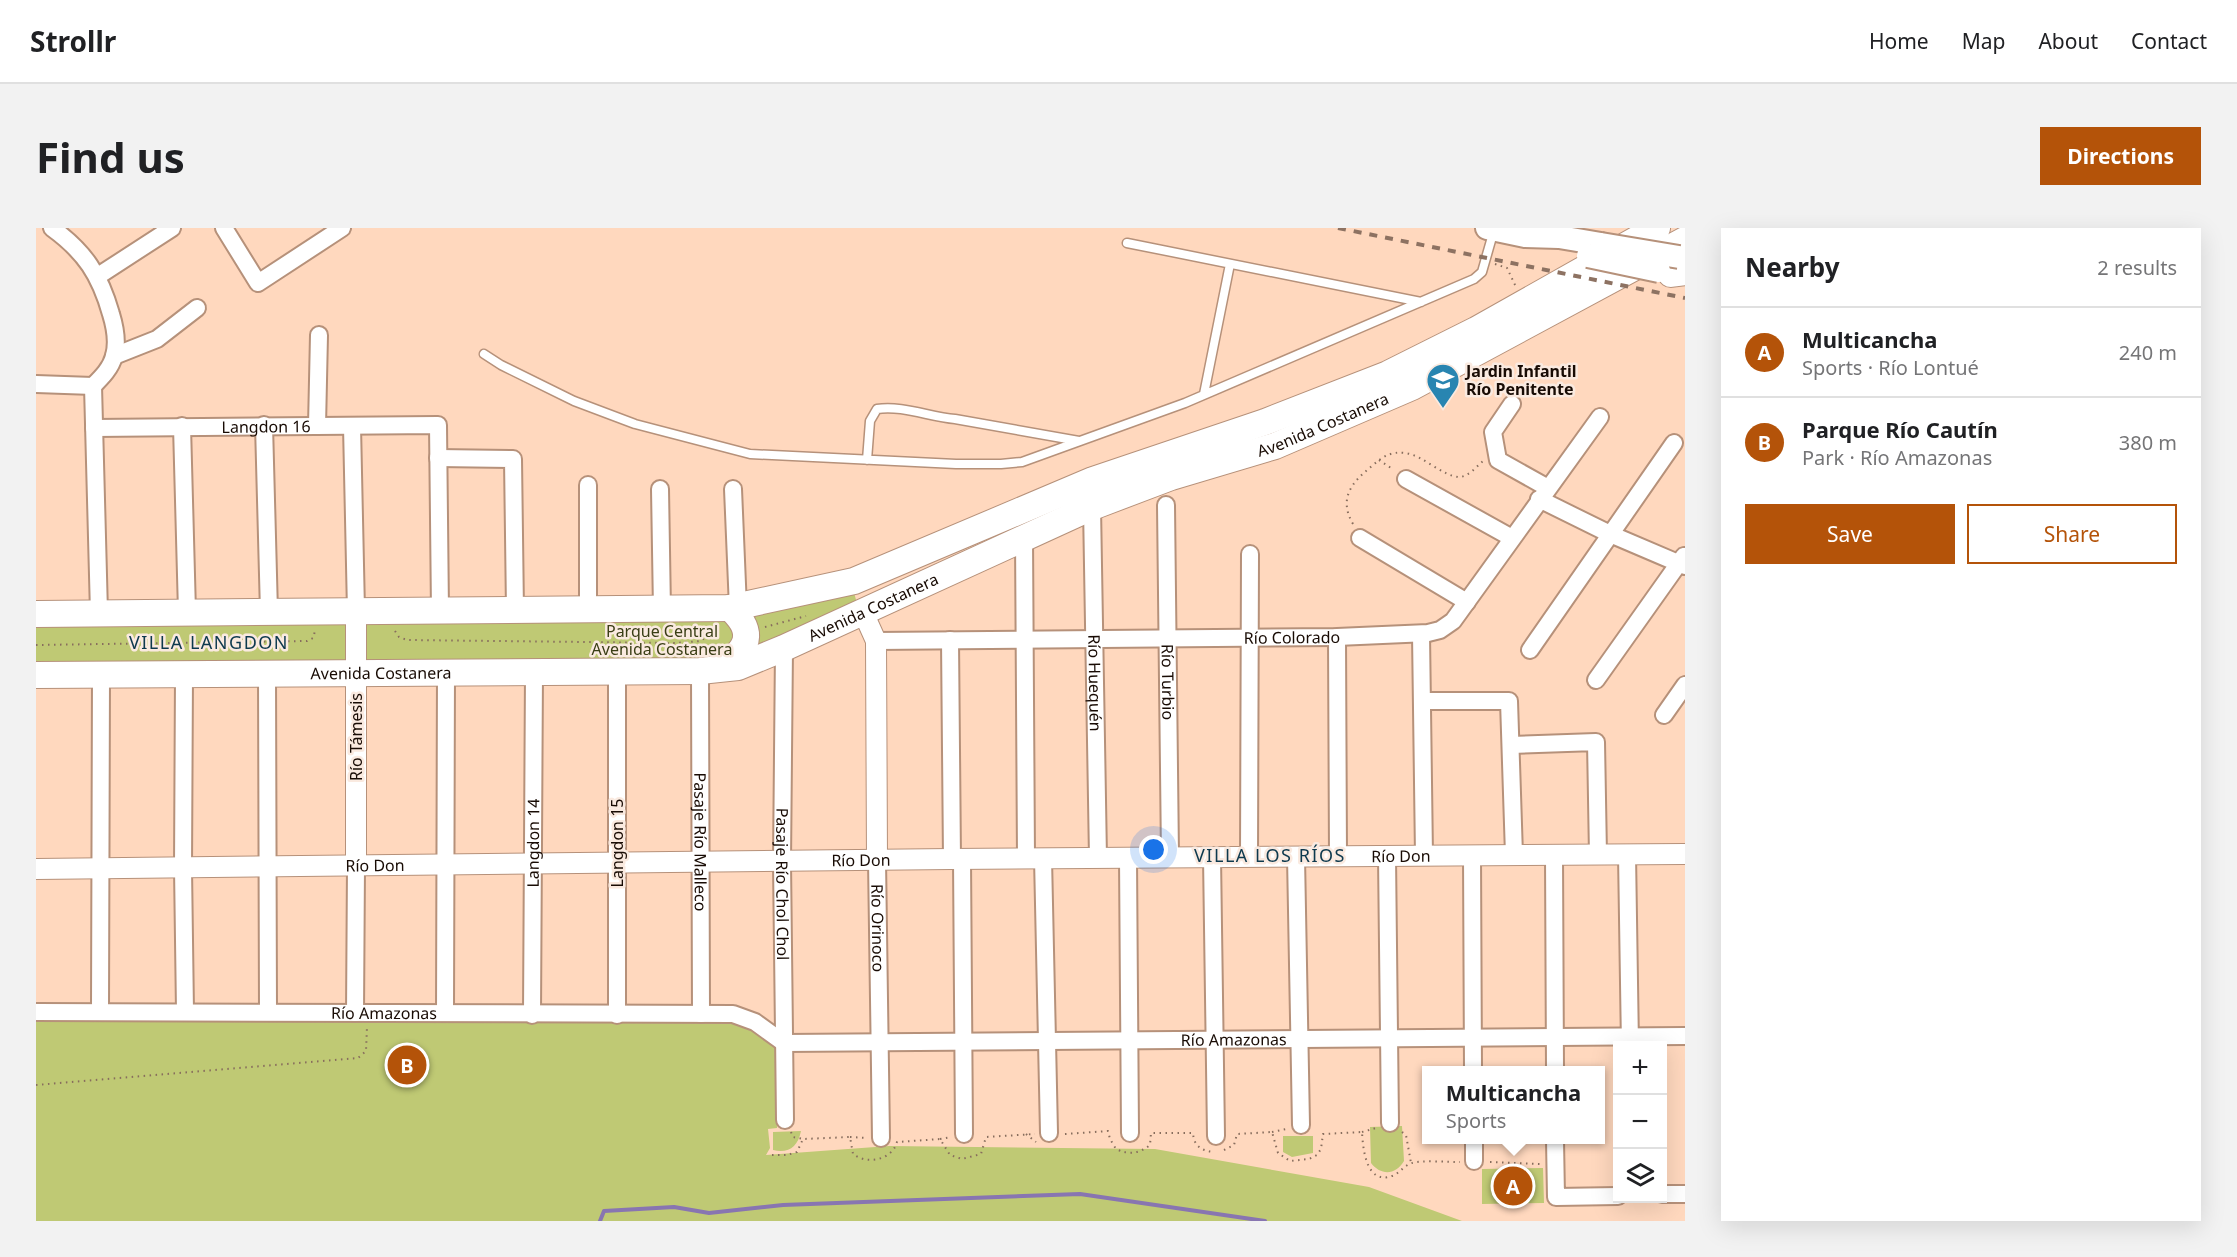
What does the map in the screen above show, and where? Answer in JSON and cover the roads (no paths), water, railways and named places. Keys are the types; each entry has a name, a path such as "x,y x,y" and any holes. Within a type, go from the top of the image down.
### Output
{"main road":[{"name":"Avenida Costanera","path":"36,614 662,610 729,614 854,581 1093,480 1325,400 1388,374 1476,330 1523,303 1599,251 1657,228"},
{"path":"1491,229 1525,236 1543,245 1599,251 1674,264"},
{"path":"1525,236 1571,233 1599,251"},
{"name":"Avenida Costanera","path":"36,675 534,672 708,670 738,667 1092,507 1171,477 1275,446 1380,402 1674,264"},
{"path":"708,670 733,659 746,642 747,632 744,623 729,614"}],"street":[{"path":"52,228 70,241 98,276 115,328 114,356 106,373 93,386 99,613"},
{"path":"98,276 172,228"},
{"path":"224,228 258,283 342,228"},
{"path":"114,356 157,339 197,308"},
{"path":"317,426 319,335"},
{"path":"36,384 93,386"},
{"path":"1512,404 1493,432 1498,460 1544,494 1610,534 1683,561 1596,680"},
{"name":"Río Colorado","path":"876,641 1337,637 1434,632 1447,626 1467,602 1600,417"},
{"name":"Langdon 16","path":"94,428 438,425 438,458"},
{"path":"182,426 187,612"},
{"path":"264,426 269,612"},
{"name":"Río Támesis","path":"352,426 356,611 356,866 361,1016"},
{"path":"1530,650 1674,443"},
{"path":"440,612 438,458 513,459 514,611"},
{"path":"1406,479 1512,538"},
{"path":"588,485 588,610"},
{"path":"660,489 662,610"},
{"path":"729,614 733,489"},
{"name":"Río Turbio","path":"1166,505 1170,857"},
{"name":"Río Huequén","path":"1092,507 1098,858"},
{"path":"1024,537 1023,639 1047,1041 1049,1138"},
{"path":"1360,538 1467,602"},
{"path":"1250,554 1250,857"},
{"name":"Río Orinoco","path":"863,612 876,641 881,1138"},
{"path":"1421,633 1424,856"},
{"path":"1337,637 1338,856"},
{"path":"950,640 964,1134"},
{"name":"Pasaje Río Chol Chol","path":"784,648 782,862 785,1120"},
{"name":"Pasaje Río Malleco","path":"701,1014 701,862 708,670"},
{"name":"Langdon 15","path":"617,671 617,1014"},
{"path":"445,1013 446,672"},
{"name":"Langdon 14","path":"532,1015 534,672"},
{"path":"184,674 185,1012"},
{"path":"267,674 268,1012"},
{"path":"100,1012 101,675"},
{"path":"1664,715 1685,685"},
{"path":"1423,701 1509,701 1514,855"},
{"path":"1511,745 1596,742 1598,855"},
{"path":"1627,854 1630,1041"},
{"name":"Río Don","path":"36,869 1035,858 1685,854"},
{"path":"1472,855 1473,1066"},
{"path":"1554,855 1555,1066"},
{"path":"1386,856 1390,1124"},
{"path":"1212,857 1216,1136"},
{"path":"1296,857 1301,1125"},
{"path":"1128,858 1130,1133"},
{"name":"Río Amazonas","path":"36,1011 268,1012 361,1016 445,1013 733,1014 755,1022 784,1043 1472,1037 1554,1037 1630,1041 1685,1036"},
{"path":"1474,1144 1474,1161"},
{"path":"1555,1144 1556,1197 1613,1196"},
{"path":"1667,1194 1685,1194"}],"lane":[{"path":"484,354 501,365 574,401 635,424 750,454 1002,464 1022,462 1204,394 1474,279 1482,272 1491,229"},
{"path":"1127,243 1421,303"},
{"path":"1204,394 1230,264"},
{"path":"867,460 870,421 877,409 888,407 1080,441"}],"waterway":[{"path":"600,1221 604,1211 674,1207 709,1213 783,1205 1080,1194 1265,1221"}],"railway":[{"path":"1338,228 1685,298"}],"place":[{"name":"Jardin Infantil Río Penitente","path":"1443,409"},
{"name":"Parque Río Cautín","path":"407,1065"},
{"name":"Multicancha","path":"1513,1186"}],"district":[{"name":"VILLA LANGDON","path":"209,643"},
{"name":"VILLA LOS RÍOS","path":"1270,856"}],"park label":[{"name":"Parque Central Avenida Costanera","path":"662,640"}]}
